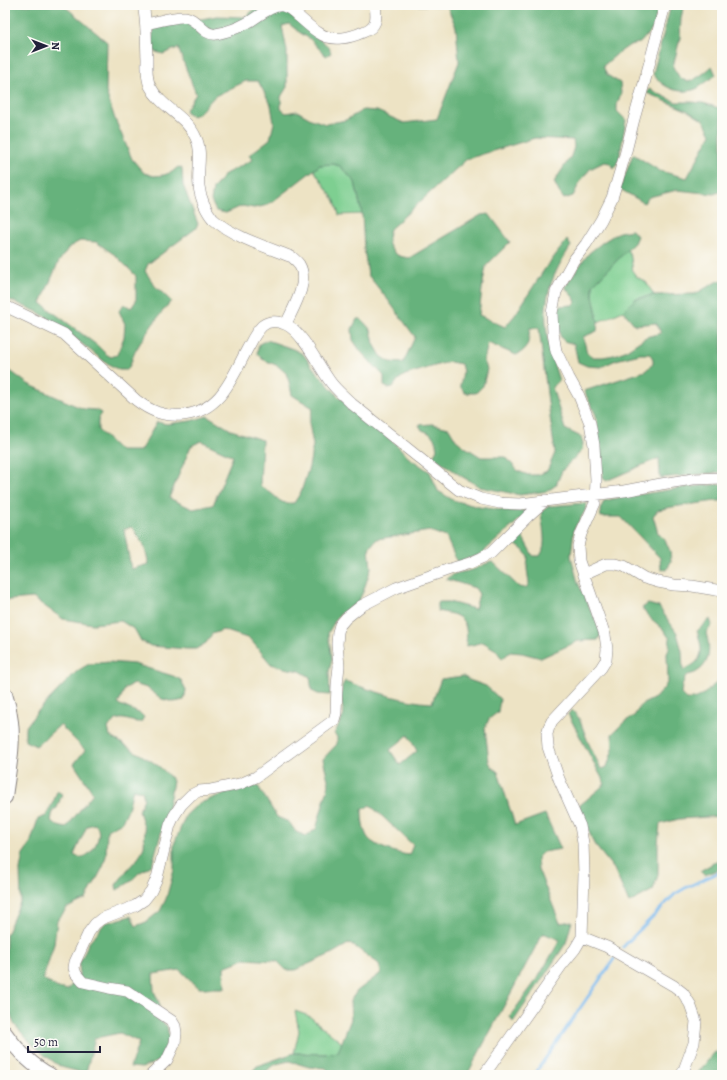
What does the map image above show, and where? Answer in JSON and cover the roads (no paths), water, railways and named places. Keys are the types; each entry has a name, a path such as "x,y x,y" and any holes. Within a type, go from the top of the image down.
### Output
{"street":[{"path":"143,5 146,24 147,75 149,85 163,103 191,128 196,138 199,146 199,187 206,210 224,227 242,237 292,257 298,263 302,271 299,297 286,324"},
{"path":"146,24 178,17 185,17 194,20 205,32 213,34 225,32 248,23 272,8 282,6 291,10 320,34 328,38 348,37 371,29 375,24 375,5"},
{"path":"484,1075 561,966 575,949 582,937 584,874 583,843 580,826 559,779 548,747 547,734 548,727 552,721 601,668 606,660 607,649 606,635 579,561 578,546 581,534 595,503 594,446 590,423 579,396 556,351 552,313 556,292 573,261 602,220 612,198 646,80 665,5"},
{"path":"5,306 64,334 136,400 147,408 157,413 177,416 188,415 201,410 214,402 234,376 248,348 261,327 267,323 274,322 286,324 292,328 306,344 328,380 336,390 459,490 481,499 520,504 693,479 722,478"},
{"path":"151,1075 167,1060 175,1042 175,1026 172,1021 127,991 83,982 76,974 74,968 75,962 89,932 101,919 135,906 144,900 152,891 157,878 170,824 181,805 190,795 240,784 256,777 334,720 336,713 339,666 337,644 338,632 340,625 346,618 361,606 396,588 470,563 491,553 546,500"},
{"path":"584,574 606,564 615,564 624,566 644,578 658,582 722,591"},
{"path":"5,694 9,707 12,736 5,797"},
{"path":"582,937 607,947 684,993 696,1021 694,1043 682,1075"},
{"path":"5,1033 21,1054 43,1072 50,1075"}],"waterway":[{"path":"623,947 675,894 722,871"},
{"path":"534,1075 614,959"}]}
